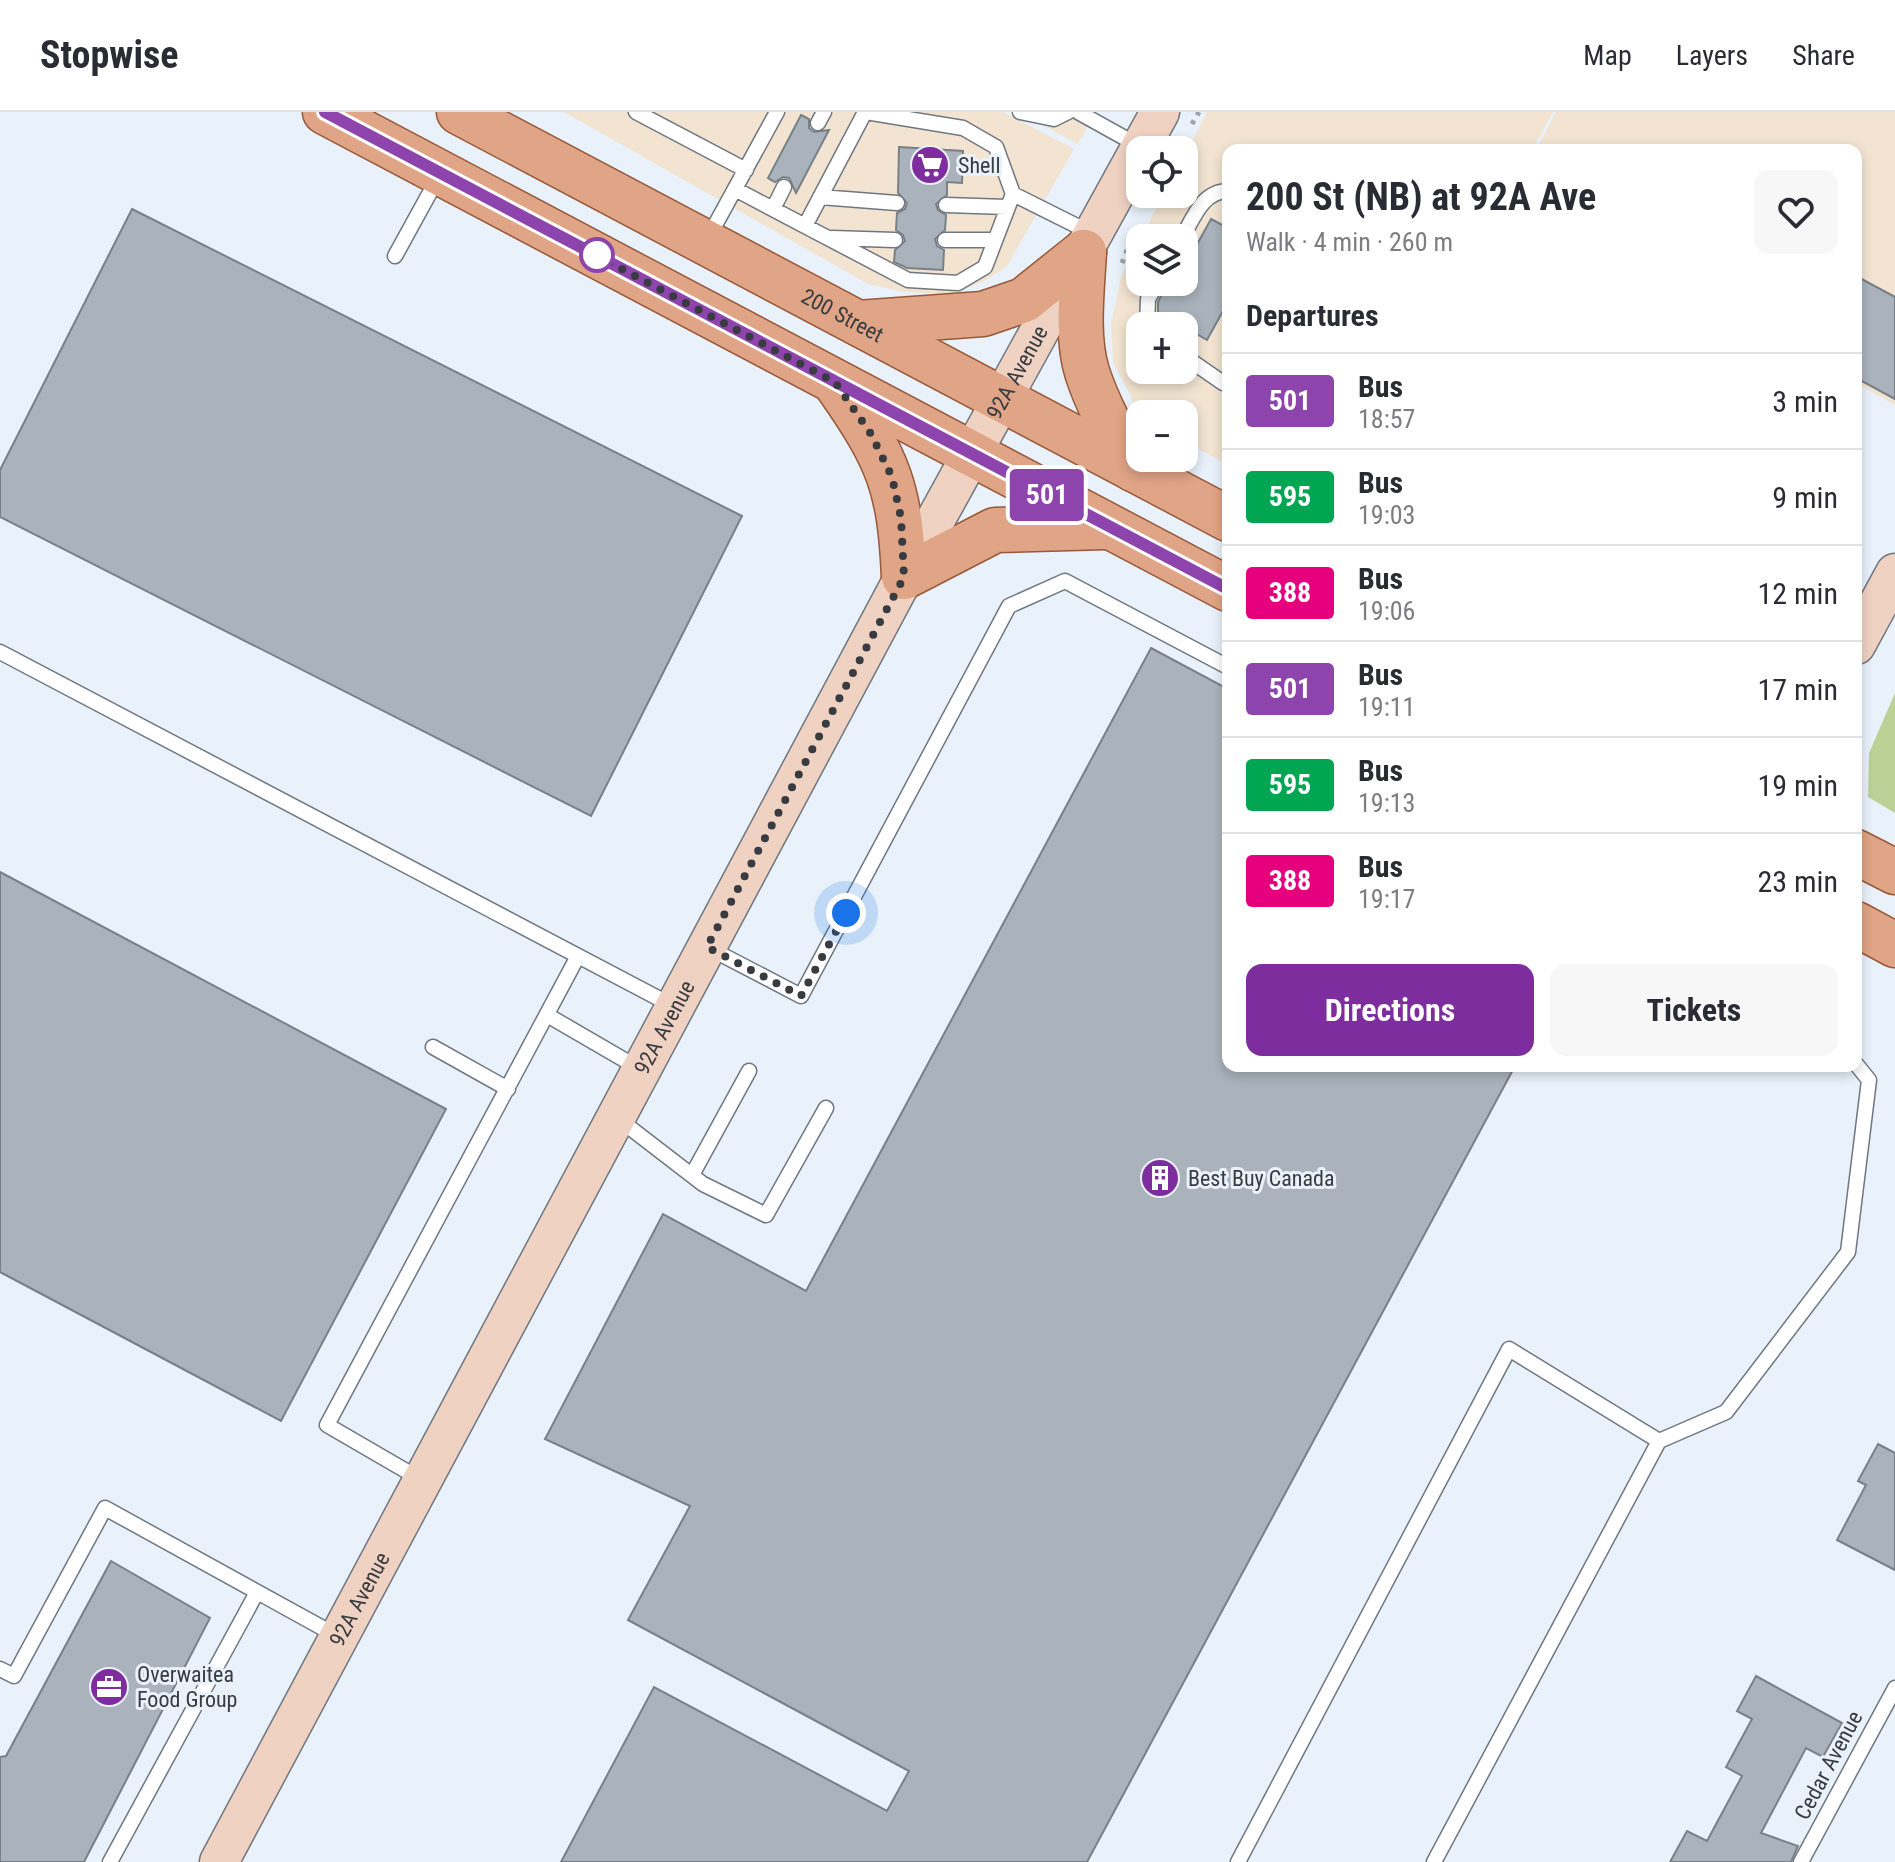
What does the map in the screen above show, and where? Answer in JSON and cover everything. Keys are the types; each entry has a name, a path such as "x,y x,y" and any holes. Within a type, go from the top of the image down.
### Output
{"main road":[{"path":"325,112 1222,586"},
{"name":"200 Street","path":"459,112 1126,465"},
{"path":"857,323 983,314 1024,300 1089,243"},
{"path":"1089,243 1082,311 1086,369 1126,456"},
{"path":"835,382 871,434 892,477 901,518 904,577 995,530 1108,527"},
{"name":"200 Street","path":"1139,472 1222,516"},
{"path":"1862,855 1895,872"},
{"path":"1862,927 1895,945"}],"street":[{"name":"92A Avenue","path":"1147,136 1160,112"},
{"name":"92A Avenue","path":"219,1862 904,577 1126,175"},
{"path":"1862,634 1895,573"}],"lane":[{"path":"636,112 746,170"},
{"path":"705,243 777,112"},
{"path":"735,189 805,226 908,280 958,283 985,267 1010,201 996,147 963,128 866,112 805,226"},
{"path":"1020,112 1054,119 1068,112"},
{"path":"1078,112 1126,139"},
{"path":"395,256 441,174"},
{"path":"773,209 784,187"},
{"path":"1190,224 1202,202 1222,194"},
{"path":"820,197 897,203"},
{"path":"946,205 1010,201 1089,243"},
{"path":"828,238 895,240"},
{"path":"945,240 995,240"},
{"path":"1198,366 1222,382"},
{"path":"707,947 801,996 1009,606 1065,581 1222,664"},
{"path":"0,652 675,1007"},
{"path":"422,1481 327,1425 578,956"},
{"path":"547,1015 642,1069"},
{"path":"433,1047 508,1089"},
{"path":"692,1175 749,1071"},
{"path":"1434,1862 1659,1441 1726,1412 1848,1252 1869,1080 1862,1071"},
{"path":"616,1117 692,1175 766,1215 826,1108"},
{"path":"1238,1862 1509,1349 1659,1441"},
{"path":"0,1669 14,1676 105,1508 233,1575 256,1594 339,1637"},
{"path":"110,1862 256,1594"},
{"name":"Cedar Avenue","path":"1801,1862 1895,1688"}],"shaded area":[{"path":"564,112 1003,112 1074,149 1007,266 983,282 951,294 904,292 868,284"},
{"path":"1019,112 1095,112 1078,144"},
{"path":"1207,112 1553,112 1535,144 1222,144 1222,462 1198,449 1198,400 1132,400 1113,362 1111,325 1126,267 1126,296 1198,296 1198,224 1148,224 1157,208 1198,208 1198,136 1194,136"},
{"path":"1556,112 1895,112 1895,405 1862,386 1862,144 1539,144"}],"green space":[{"path":"1895,693 1895,813 1868,797 1869,753"}],"building":[{"path":"801,115 809,119 809,128 814,132 829,130 796,193 789,178 783,177 775,182 768,178"},
{"name":"Shell","path":"899,147 963,151 962,183 947,182 947,195 936,204 938,210 946,215 945,230 935,239 937,246 944,250 943,270 907,268 894,262 895,250 905,241 896,230 897,213 905,209 907,203 898,193"},
{"path":"132,209 742,516 591,816 0,517 0,470"},
{"path":"1211,219 1222,225 1222,313 1207,340 1198,335 1198,312 1158,312 1161,296 1198,296 1198,243"},
{"path":"1862,279 1895,297 1895,399 1862,381"},
{"name":"Best Buy Canada","path":"1151,648 1222,686 1222,1072 1512,1072 1087,1862 561,1862 654,1687 887,1811 909,1771 628,1620 690,1506 545,1439 663,1214 806,1291"},
{"path":"0,872 446,1109 281,1421 0,1272"},
{"path":"1878,1444 1895,1453 1895,1570 1837,1540 1866,1485 1858,1481"},
{"name":"Overwaitea Food Group","path":"111,1561 210,1618 84,1862 0,1862 0,1757 6,1756"},
{"path":"1756,1676 1842,1723 1823,1757 1806,1748 1761,1833 1798,1846 1791,1862 1670,1862 1687,1831 1707,1841 1742,1776 1726,1767 1752,1719 1737,1711"}],"bus line":[{"name":"501","path":"325,112 1005,474 1222,586"}],"place":[{"name":"Shell","path":"930,165"},
{"name":"Best Buy Canada","path":"1160,1178"},
{"name":"Overwaitea Food Group","path":"109,1687"}],"route":[{"path":"597,255 584,249 835,382 871,434 892,477 901,518 904,577 707,947 801,996 846,913"}]}
